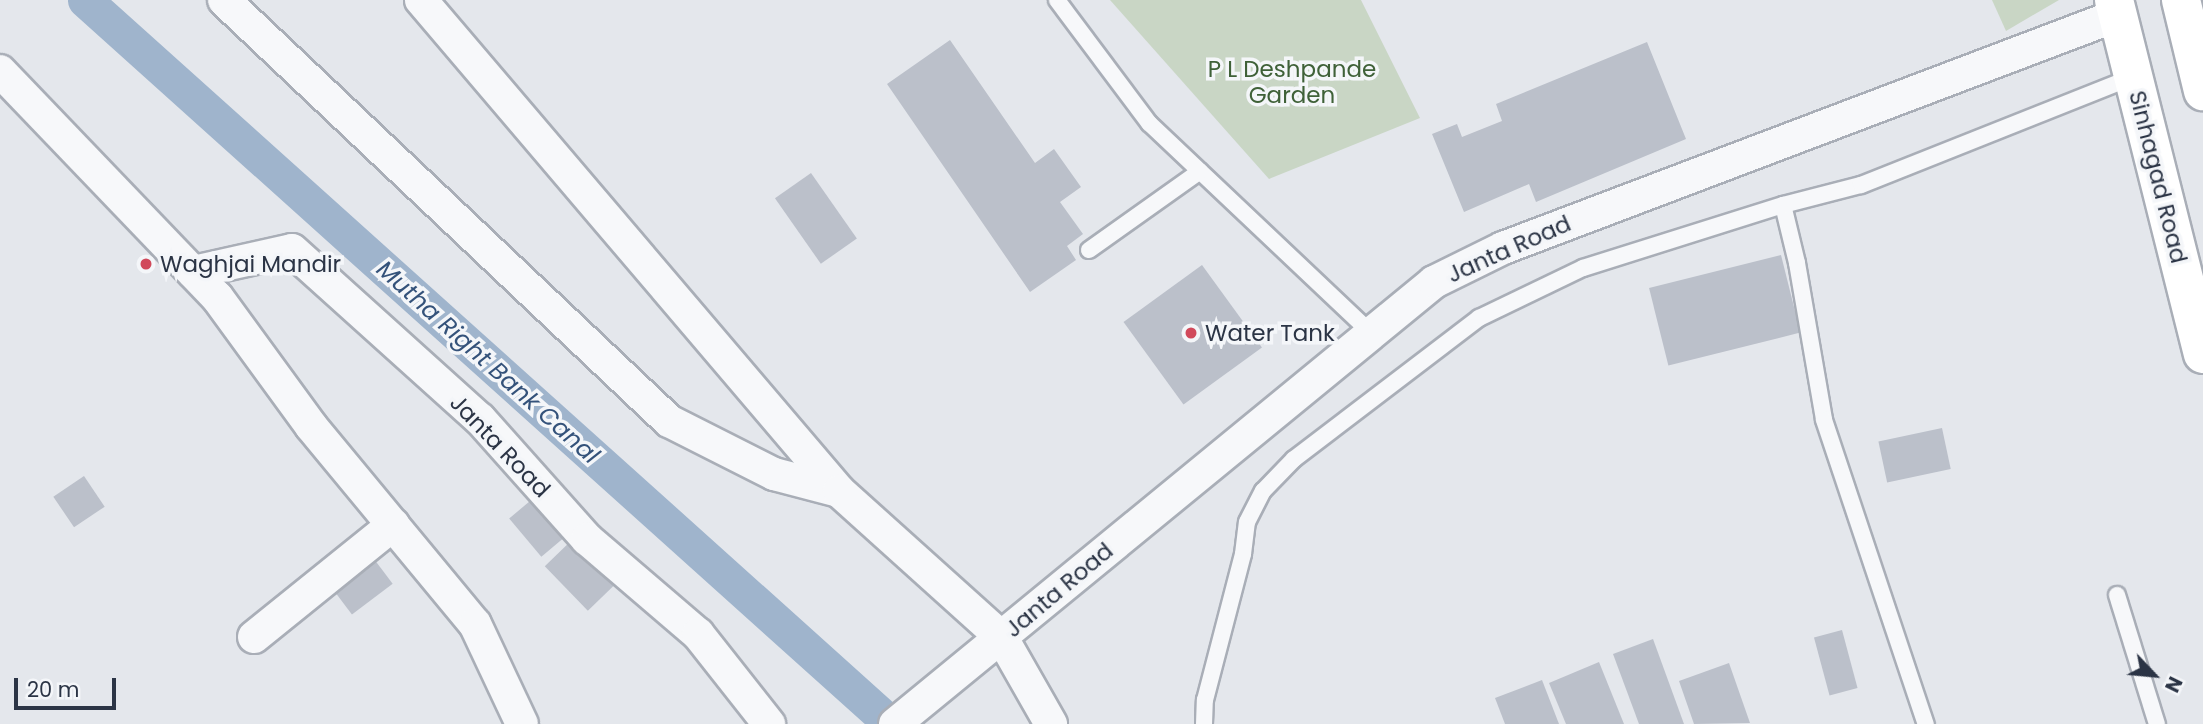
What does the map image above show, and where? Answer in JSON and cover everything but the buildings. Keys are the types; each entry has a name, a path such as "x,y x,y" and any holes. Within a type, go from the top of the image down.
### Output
{"main road":[{"path":"2181,0 2203,91"},
{"name":"Sinhagad Road","path":"2116,7 2203,354"}],"street":[{"path":"224,0 669,421 774,474 839,491"},
{"path":"421,0 839,491 990,647 1051,724"},
{"name":"Janta Road","path":"895,724 1434,282 1503,248 2116,7"},
{"path":"0,71 217,297 311,426 475,624 522,724"},
{"name":"Janta Road","path":"193,272 292,250 480,419 587,539 698,634 769,724"},
{"path":"254,636 393,525"}],"lane":[{"path":"1057,0 1149,123 1371,333"},
{"path":"1204,724 1205,700 1243,554 1247,522 1263,491 1294,459 1479,318 1583,268 1783,205 1861,185 2132,77"},
{"path":"1089,250 1200,171"},
{"path":"1783,205 1797,263 1824,420 1926,724"},
{"path":"2117,595 2157,724"}],"green space":[{"name":"P L Deshpande Garden","path":"1110,0 1361,0 1420,118 1269,179"},
{"path":"1992,0 2059,0 2006,31"}],"waterway":[{"name":"Mutha Right Bank Canal","path":"85,0 891,724"}],"place":[{"name":"Waghjai Mandir","path":"146,264"},
{"name":"Water Tank","path":"1191,333"}]}
